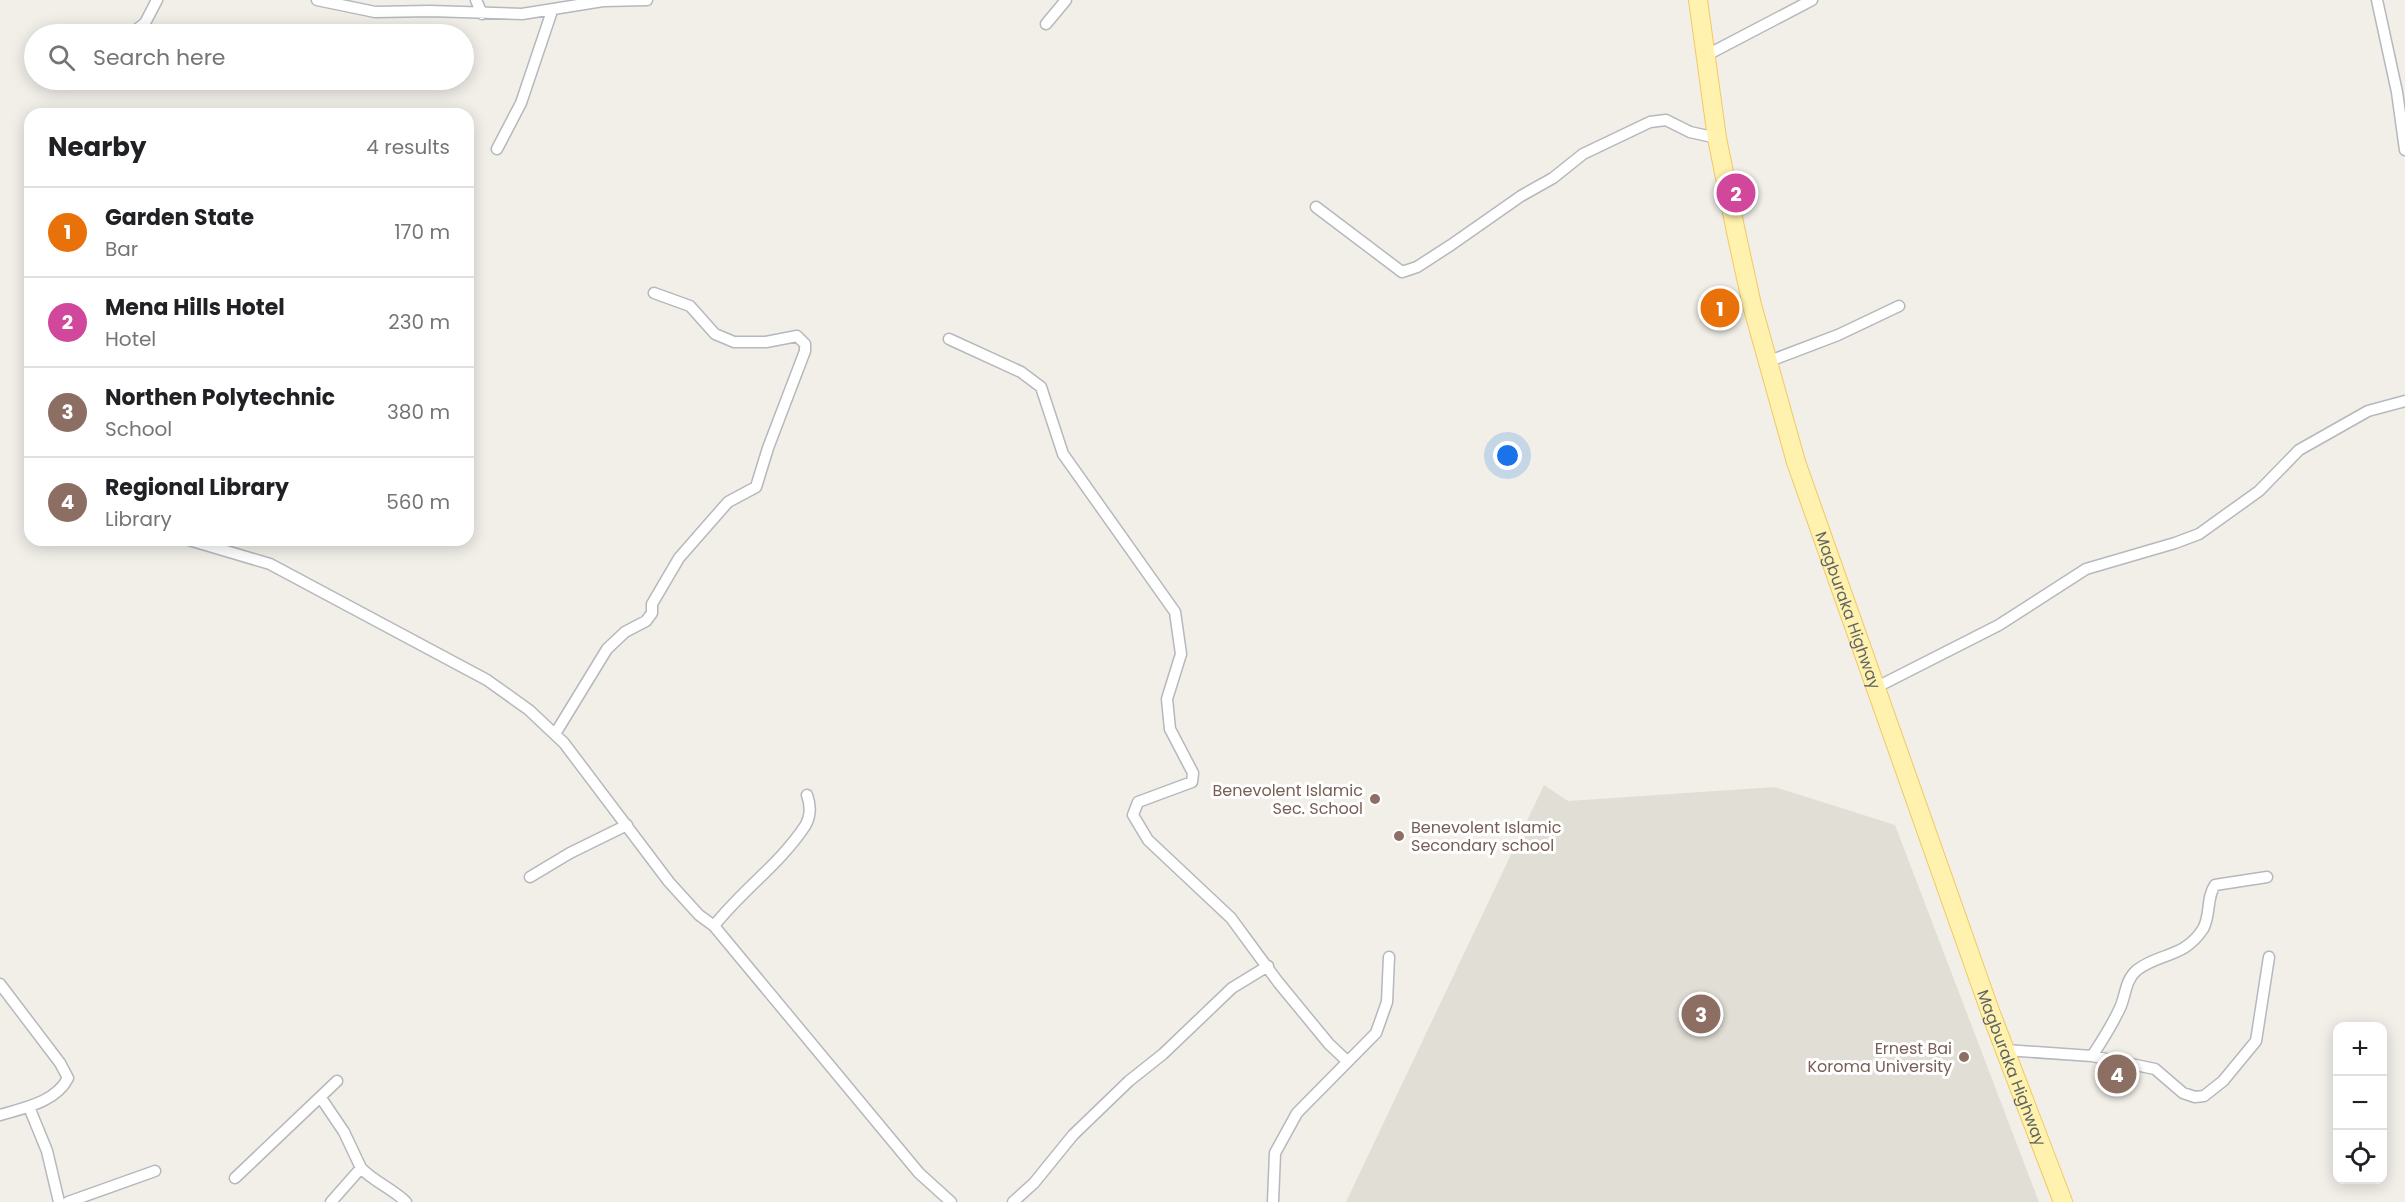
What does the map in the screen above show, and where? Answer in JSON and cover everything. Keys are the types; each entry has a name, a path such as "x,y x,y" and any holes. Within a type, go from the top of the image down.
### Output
{"main road":[{"name":"Magburaka Highway","path":"1698,0 1717,138 1752,305 1796,462 1875,688 2063,1202"}],"street":[{"path":"144,24 157,0"},
{"path":"317,0 375,12 430,11 482,14 552,11 603,0 647,0"},
{"path":"476,0 482,14"},
{"path":"1046,24 1066,0"},
{"path":"1705,56 1812,0"},
{"path":"2377,0 2397,92 2405,150"},
{"path":"496,149 521,103 552,11"},
{"path":"1316,207 1402,272 1417,267 1451,245 1521,196 1553,178 1583,154 1650,122 1665,120 1690,132 1717,138"},
{"path":"555,734 607,649 625,632 646,621 652,613 652,604 679,558 728,502 756,487 768,448 805,351 805,344 796,336 766,342 734,342 715,334 690,306 654,292"},
{"path":"1767,362 1838,335 1899,306"},
{"path":"949,339 1021,372 1041,387 1068,462 1175,612 1181,654 1167,699 1170,729 1193,773 1192,782 1138,802 1134,815 1148,840 1231,918 1329,1044 1347,1061"},
{"path":"1875,688 1999,625 2086,569 2199,534 2259,491 2299,450 2368,411 2405,400"},
{"path":"209,546 270,564 376,618 487,680 529,710 555,734 669,882 699,915 714,926 919,1173 951,1202"},
{"path":"714,926 723,913 752,887 805,826 811,806 807,795"},
{"path":"530,877 570,853 627,825"},
{"path":"2092,1056 2113,1022 2125,989 2137,971 2186,948 2204,927 2208,918 2211,891 2215,885 2267,877"},
{"path":"1273,1202 1275,1152 1297,1113 1376,1033 1384,1016 1387,1002 1389,957"},
{"path":"2006,1050 2092,1056 2156,1069 2184,1093 2195,1097 2204,1096 2223,1081 2256,1041 2269,957"},
{"path":"1013,1202 1034,1183 1073,1135 1129,1081 1163,1054 1232,988 1268,966"},
{"path":"0,984 60,1063 68,1078 62,1091 29,1107 0,1115"},
{"path":"235,1178 337,1081"},
{"path":"321,1098 344,1132 361,1168 375,1182 396,1192 406,1202"},
{"path":"29,1107 47,1151 59,1202"},
{"path":"331,1202 361,1168"},
{"path":"68,1202 155,1171"}],"shaded area":[{"path":"1544,785 1568,801 1775,787 1895,825 2039,1202 1346,1202"}],"place":[{"name":"Mena Hills Hotel","path":"1736,193"},
{"name":"Garden State","path":"1720,308"},
{"name":"Benevolent Islamic Sec. School","path":"1375,799"},
{"name":"Benevolent Islamic Secondary school","path":"1399,836"},
{"name":"Northen Polytechnic","path":"1701,1014"},
{"name":"Ernest Bai Koroma University","path":"1964,1057"},
{"name":"Regional Library","path":"2117,1074"}]}
